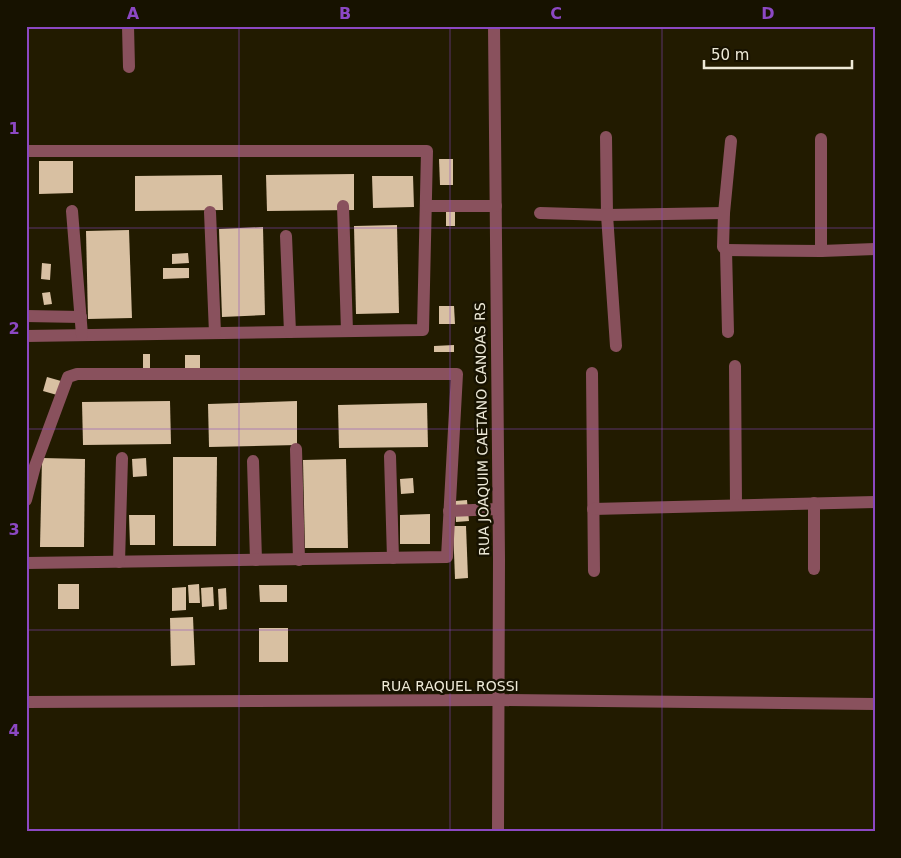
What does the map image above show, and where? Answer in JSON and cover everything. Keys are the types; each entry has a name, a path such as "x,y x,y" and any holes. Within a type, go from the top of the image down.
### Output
{"street":[{"path":"128,26 129,67"},
{"name":"RUA JOAQUIM CAETANO CANOAS RS","path":"494,26 498,509 498,832"},
{"path":"606,137 607,215 616,346"},
{"path":"821,139 821,251"},
{"path":"728,332 724,213 730,141"},
{"path":"26,151 427,151 423,330 26,336"},
{"path":"343,206 347,330"},
{"path":"426,206 496,206"},
{"path":"72,211 82,335"},
{"path":"210,212 215,333"},
{"path":"540,213 607,215 724,213"},
{"path":"286,236 290,332"},
{"path":"726,250 821,251 875,249"},
{"path":"26,316 80,317"},
{"path":"735,366 736,505"},
{"path":"592,372 594,571"},
{"path":"26,500 35,466 68,376 78,374 457,374 447,557 26,563"},
{"path":"296,449 300,560"},
{"path":"390,456 393,558"},
{"path":"118,562 122,458"},
{"path":"253,461 256,560"},
{"path":"593,509 875,502"},
{"path":"814,504 814,569"},
{"path":"449,512 498,509"},
{"name":"RUA RAQUEL ROSSI","path":"26,702 497,700 875,704"}],"building":[{"path":"439,159 453,159 453,185 440,185"},
{"path":"39,161 73,161 73,193 39,194"},
{"path":"354,174 354,210 267,211 266,175"},
{"path":"222,175 223,210 135,211 135,176"},
{"path":"372,176 413,176 414,207 373,208"},
{"path":"446,212 455,212 455,226 446,226"},
{"path":"397,225 399,313 356,314 354,226"},
{"path":"263,227 265,315 222,317 219,229"},
{"path":"129,230 132,318 88,319 86,231"},
{"path":"188,253 189,263 172,264 172,254"},
{"path":"42,263 51,264 50,280 41,279"},
{"path":"163,268 189,268 189,278 163,279"},
{"path":"50,292 52,304 44,305 42,293"},
{"path":"439,306 454,306 455,324 439,324"},
{"path":"454,345 454,352 434,352 434,346"},
{"path":"143,354 150,354 150,369 143,369"},
{"path":"185,355 200,355 200,369 185,369"},
{"path":"47,377 61,381 57,395 43,391"},
{"path":"170,401 171,444 83,445 82,402"},
{"path":"297,401 297,445 209,447 208,404"},
{"path":"427,403 428,447 339,448 338,405"},
{"path":"173,457 217,457 216,546 173,546"},
{"path":"42,458 85,459 84,547 40,547"},
{"path":"146,458 147,476 133,477 132,459"},
{"path":"346,459 348,548 305,548 303,460"},
{"path":"413,478 414,493 401,494 400,479"},
{"path":"467,500 469,521 456,522 455,501"},
{"path":"430,514 430,544 400,544 400,515"},
{"path":"129,515 155,515 155,545 130,545"},
{"path":"453,526 466,526 468,578 455,579"},
{"path":"58,584 79,584 79,609 58,609"},
{"path":"199,584 200,603 189,603 188,585"},
{"path":"259,585 287,585 287,602 260,602"},
{"path":"186,587 186,610 172,611 172,588"},
{"path":"213,587 214,606 202,607 201,588"},
{"path":"226,588 227,609 219,610 218,589"},
{"path":"193,617 195,665 171,666 170,618"},
{"path":"259,628 288,628 288,662 259,662"}]}
